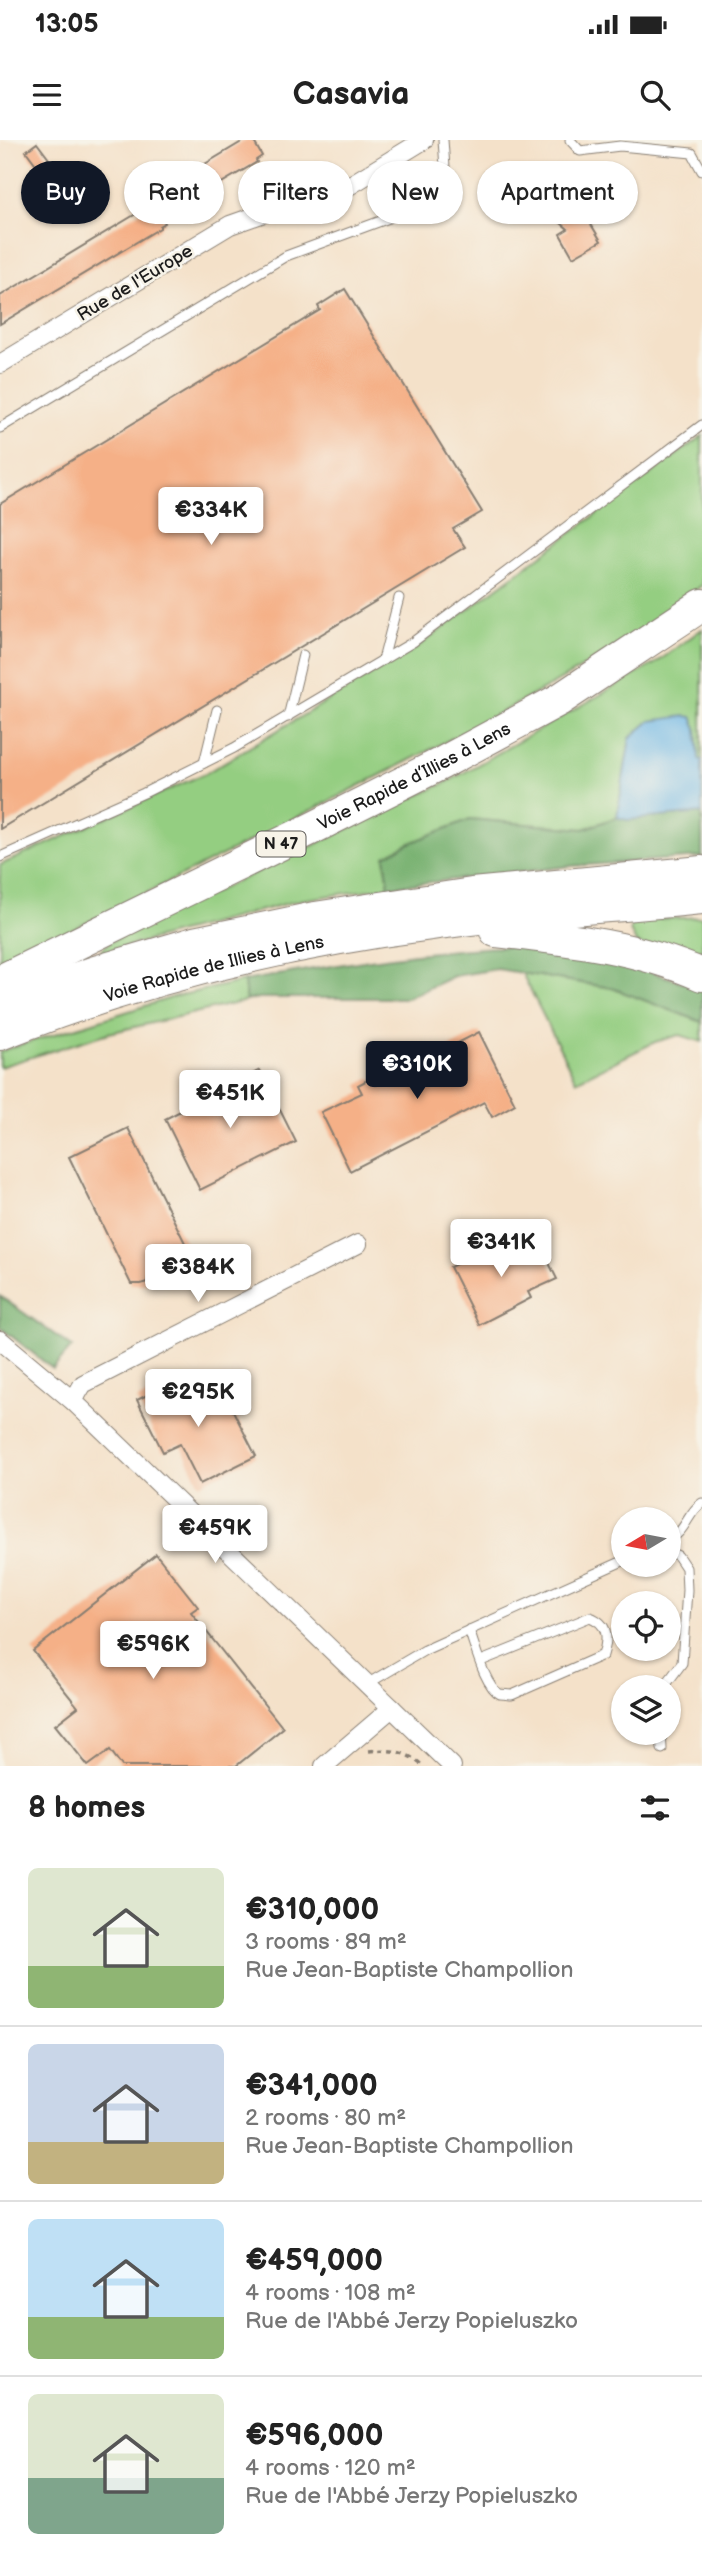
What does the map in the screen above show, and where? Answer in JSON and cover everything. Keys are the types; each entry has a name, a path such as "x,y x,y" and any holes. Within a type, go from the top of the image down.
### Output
{"highway":[{"name":"Voie Rapide d’Illies à Lens","path":"0,981 442,763 559,700 620,662 702,605"},
{"path":"0,1005 95,972 194,943 314,918 472,894 702,872"},
{"path":"433,923 702,898"},
{"path":"433,923 605,944 649,955 702,975"},
{"name":"Voie Rapide de Illies à Lens","path":"0,1034 91,1001 191,971 266,953 433,923"}],"street":[{"name":"Rue de l'Europe","path":"0,364 230,225 264,213 321,203 424,140"},
{"path":"73,1401 83,1384 358,1244"},
{"path":"0,1340 73,1401 452,1766"},
{"path":"324,1766 392,1708"}],"lane":[{"path":"0,428 286,256 388,218 435,189 446,181 443,140"},
{"path":"570,140 580,151 620,146 692,153 702,172"},
{"path":"0,857 204,763 288,717 413,642 702,425"},
{"path":"383,660 399,598"},
{"path":"288,717 303,655"},
{"path":"204,763 217,710"},
{"path":"681,1530 686,1526 694,1508 702,1503"},
{"path":"672,1675 682,1663 687,1590 686,1568 681,1560"},
{"path":"367,1684 425,1650 611,1567"},
{"path":"469,1630 490,1685 501,1694 512,1695 603,1655 607,1640 606,1628 590,1617 481,1661"}],"path":[{"path":"359,1738 369,1751 396,1750 424,1766"}],"green space":[{"path":"702,436 702,585 669,611 562,680 487,720 0,965 0,865 206,773 416,648"},
{"path":"702,629 702,760 699,760 697,730 692,717 650,721 630,738 617,817 584,829 470,819 385,856 389,887 300,900 102,953 101,950 111,941 449,781 656,663"},
{"path":"702,813 702,857 572,866 389,887 385,856 470,819 584,829 617,817 627,820"},
{"path":"702,917 702,967 636,943 630,930 633,920"},
{"path":"522,946 599,956 702,988 702,1022 612,988 497,969 454,976 407,998 258,998 246,1001 244,981 417,954"},
{"path":"522,973 612,988 702,1022 702,1042 680,1035 655,1042 576,1081"},
{"path":"244,981 246,1001 109,1033 0,1067 0,1052 10,1048 177,996"},
{"path":"0,1296 72,1347 53,1369 0,1327"}],"water":[{"path":"692,717 697,730 699,759 702,760 702,813 627,820 617,817 630,738 650,721"}],"building":[{"path":"245,140 253,140 262,156 256,161 238,161 238,173 224,181 224,161 210,161"},
{"path":"37,143 49,159 34,161 26,151"},
{"path":"124,221 124,224 163,224 0,324 0,296"},
{"path":"562,224 591,224 601,241 573,257 560,234 568,229"},
{"path":"345,289 482,512 453,529 465,547 0,829 0,504 320,310 318,306"},
{"path":"479,1032 515,1104 492,1117 484,1102 350,1171 321,1112 362,1093 358,1085 371,1078 376,1085"},
{"path":"260,1070 296,1142 200,1190 165,1119"},
{"path":"128,1128 191,1255 180,1266 175,1263 148,1277 147,1282 141,1284 131,1284 69,1157"},
{"path":"503,1240 511,1257 539,1243 557,1279 528,1292 531,1298 479,1325 450,1267"},
{"path":"182,1378 193,1401 221,1387 256,1456 200,1484 180,1444 163,1452 137,1400"},
{"path":"156,1554 198,1607 191,1612 283,1728 236,1766 122,1766 110,1750 88,1766 55,1725 78,1707 33,1651"}]}
